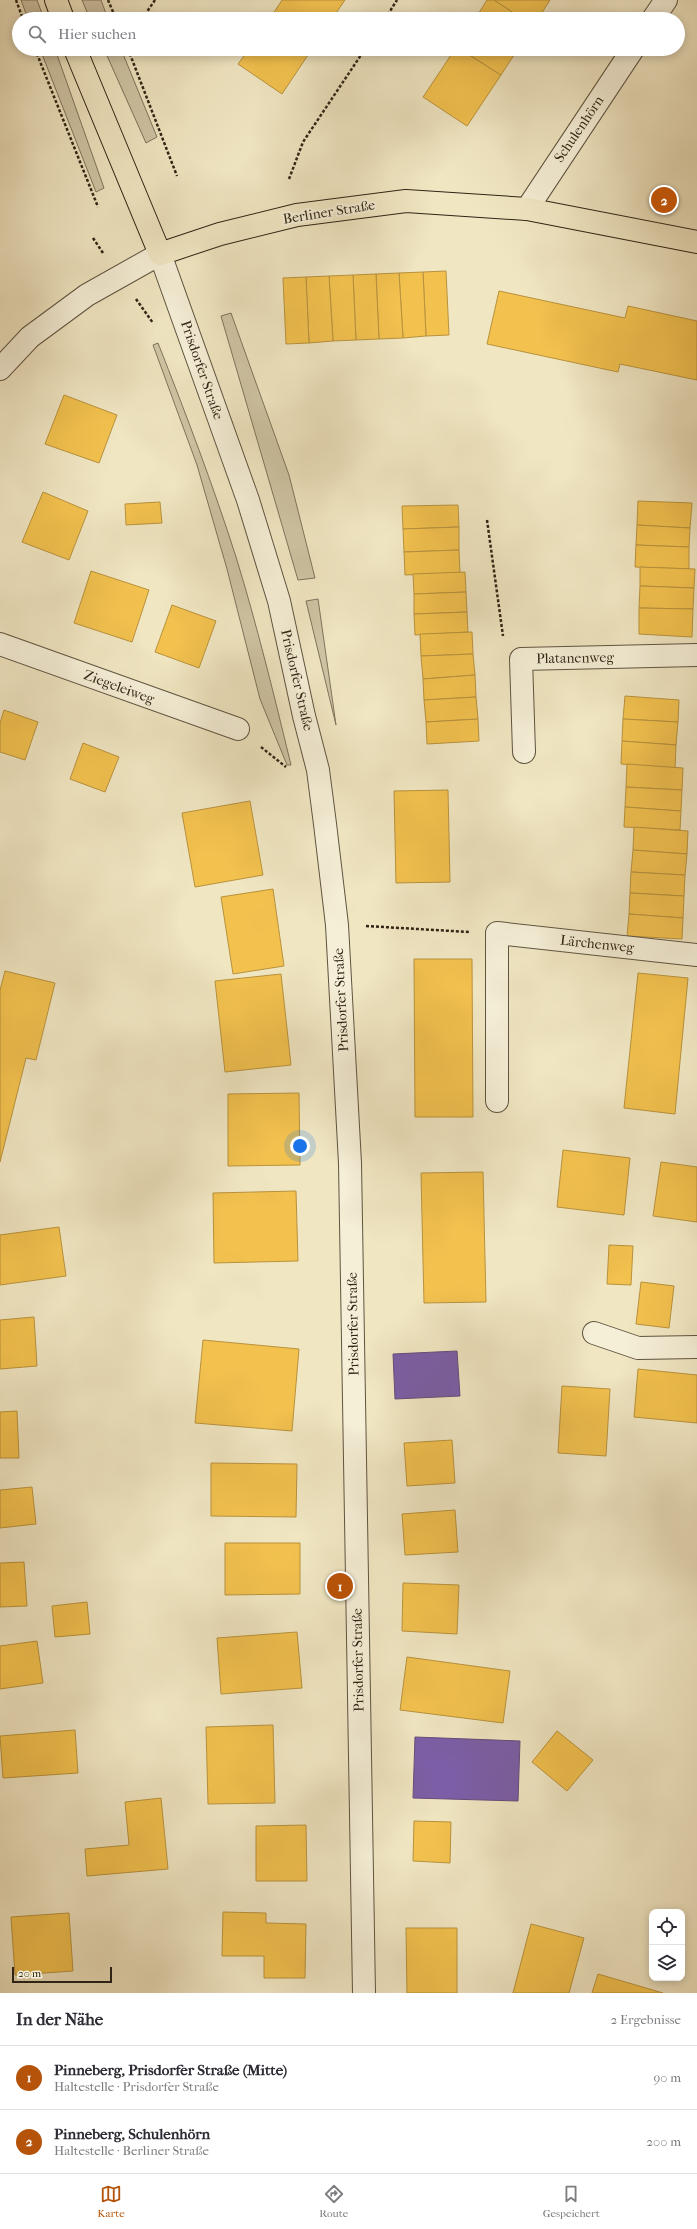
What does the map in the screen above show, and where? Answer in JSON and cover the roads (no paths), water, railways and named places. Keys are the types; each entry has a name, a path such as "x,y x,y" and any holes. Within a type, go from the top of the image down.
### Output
{"main road":[{"path":"56,0 60,12"},
{"name":"Prisdorfer Straße","path":"78,56 160,254"},
{"name":"Berliner Straße","path":"160,254 220,234 297,215 406,201 527,209 697,242"}],"street":[{"path":"658,12 666,0"},
{"name":"Schulenhörn","path":"527,209 628,56"},
{"name":"Berliner Straße","path":"0,369 30,337 87,295 160,254"},
{"name":"Prisdorfer Straße","path":"160,254 248,500 279,601 304,716 318,770 337,925 350,1171 364,1993"},
{"name":"Ziegeleiweg","path":"0,644 238,729"},
{"name":"Platanenweg","path":"524,752 521,660 697,655"},
{"name":"Lärchenweg","path":"497,1101 497,933 697,955"},
{"path":"594,1333 638,1348 697,1347"}],"place":[{"name":"Pinneberg, Schulenhörn","path":"664,200"},
{"name":"Pinneberg, Prisdorfer Straße (Mitte)","path":"340,1586"}]}
